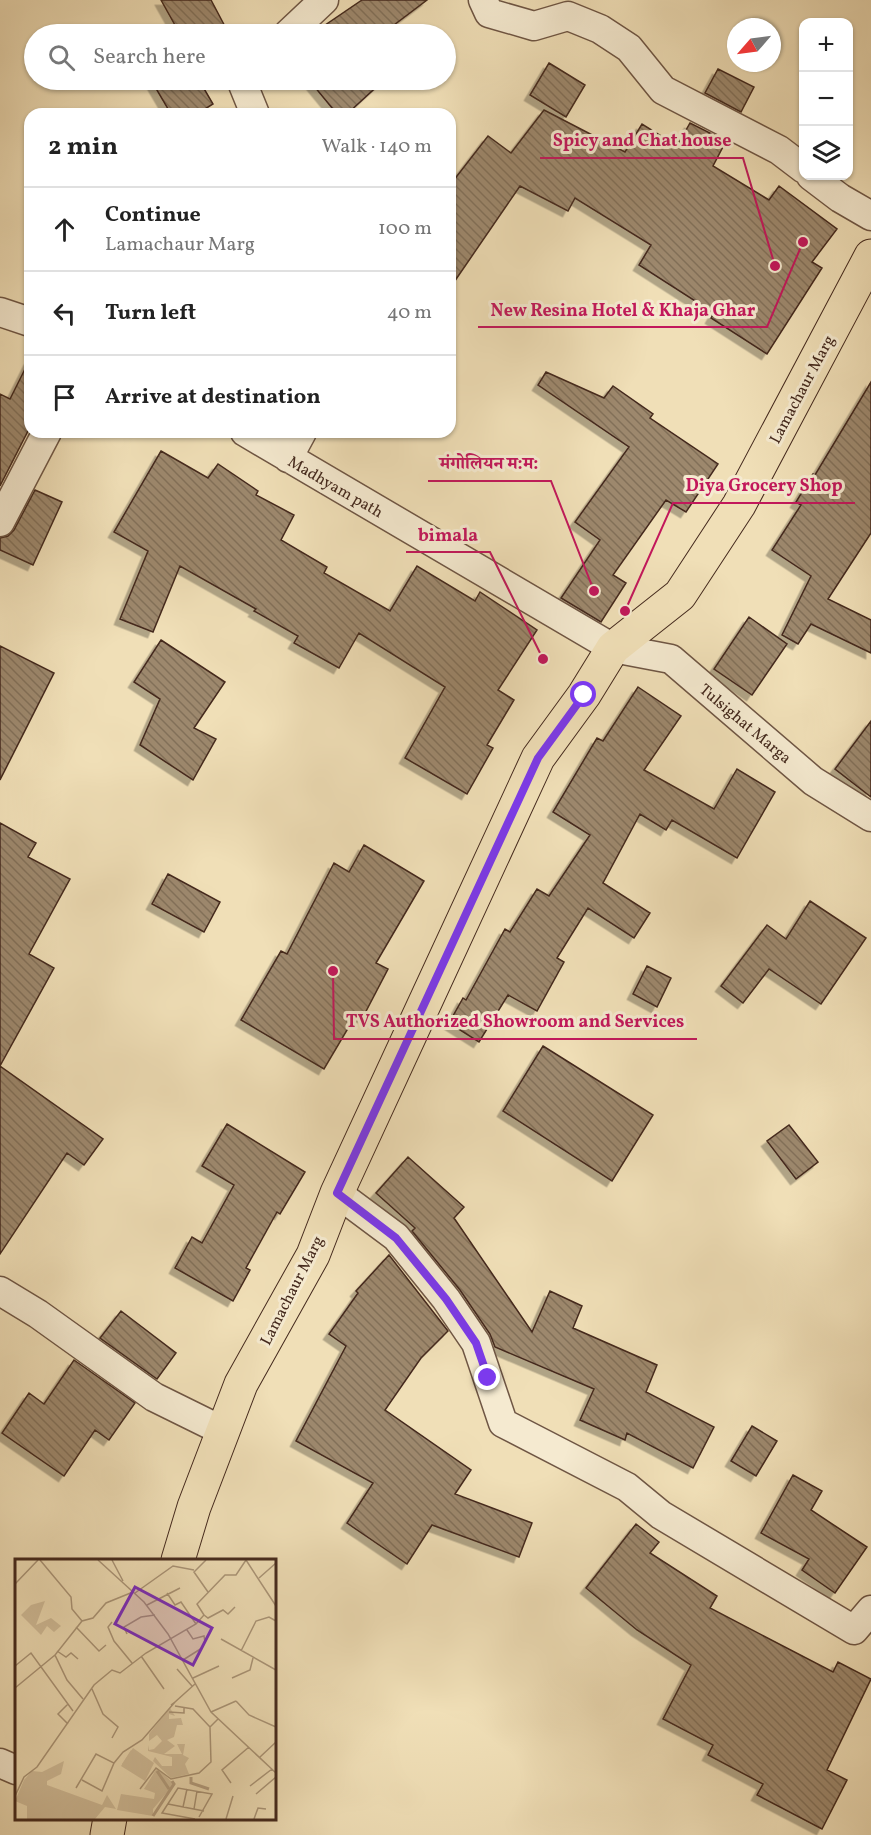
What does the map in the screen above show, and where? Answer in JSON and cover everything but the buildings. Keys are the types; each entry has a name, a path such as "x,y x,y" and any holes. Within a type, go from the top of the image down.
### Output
{"main road":[{"name":"Lamachaur Marg","path":"178,1559 194,1507 241,1384 313,1255 337,1193 538,758 584,695 613,648 680,595 686,586 739,505 871,256"}],"street":[{"path":"299,24 324,0"},
{"path":"483,0 489,13 534,26 568,16 600,29 629,48 663,90 779,150 799,165"},
{"path":"245,90 253,108"},
{"path":"816,180 840,198 871,216"},
{"path":"0,312 24,320"},
{"path":"0,522 44,438"},
{"name":"Madhyam path","path":"256,438 613,648"},
{"path":"288,458 299,438"},
{"name":"Tulsighat Marga","path":"613,648 671,659 813,781 871,817"},
{"path":"337,1193 396,1238 446,1299 476,1343 503,1423 627,1487 662,1515 854,1630 871,1610"},
{"path":"0,1291 38,1314 154,1397 223,1431"},
{"path":"0,1762 15,1770"}],"place":[{"name":"New Resina Hotel & Khaja Ghar","path":"803,242"},
{"name":"Spicy and Chat house","path":"775,266"},
{"name":"मंगोलियन म:म:","path":"594,591"},
{"name":"Diya Grocery Shop","path":"625,611"},
{"name":"bimala","path":"543,659"},
{"name":"TVS Authorized Showroom and Services","path":"333,971"}],"route":[{"path":"488,1378 476,1343 446,1299 396,1238 337,1193 538,758 584,695"}]}
